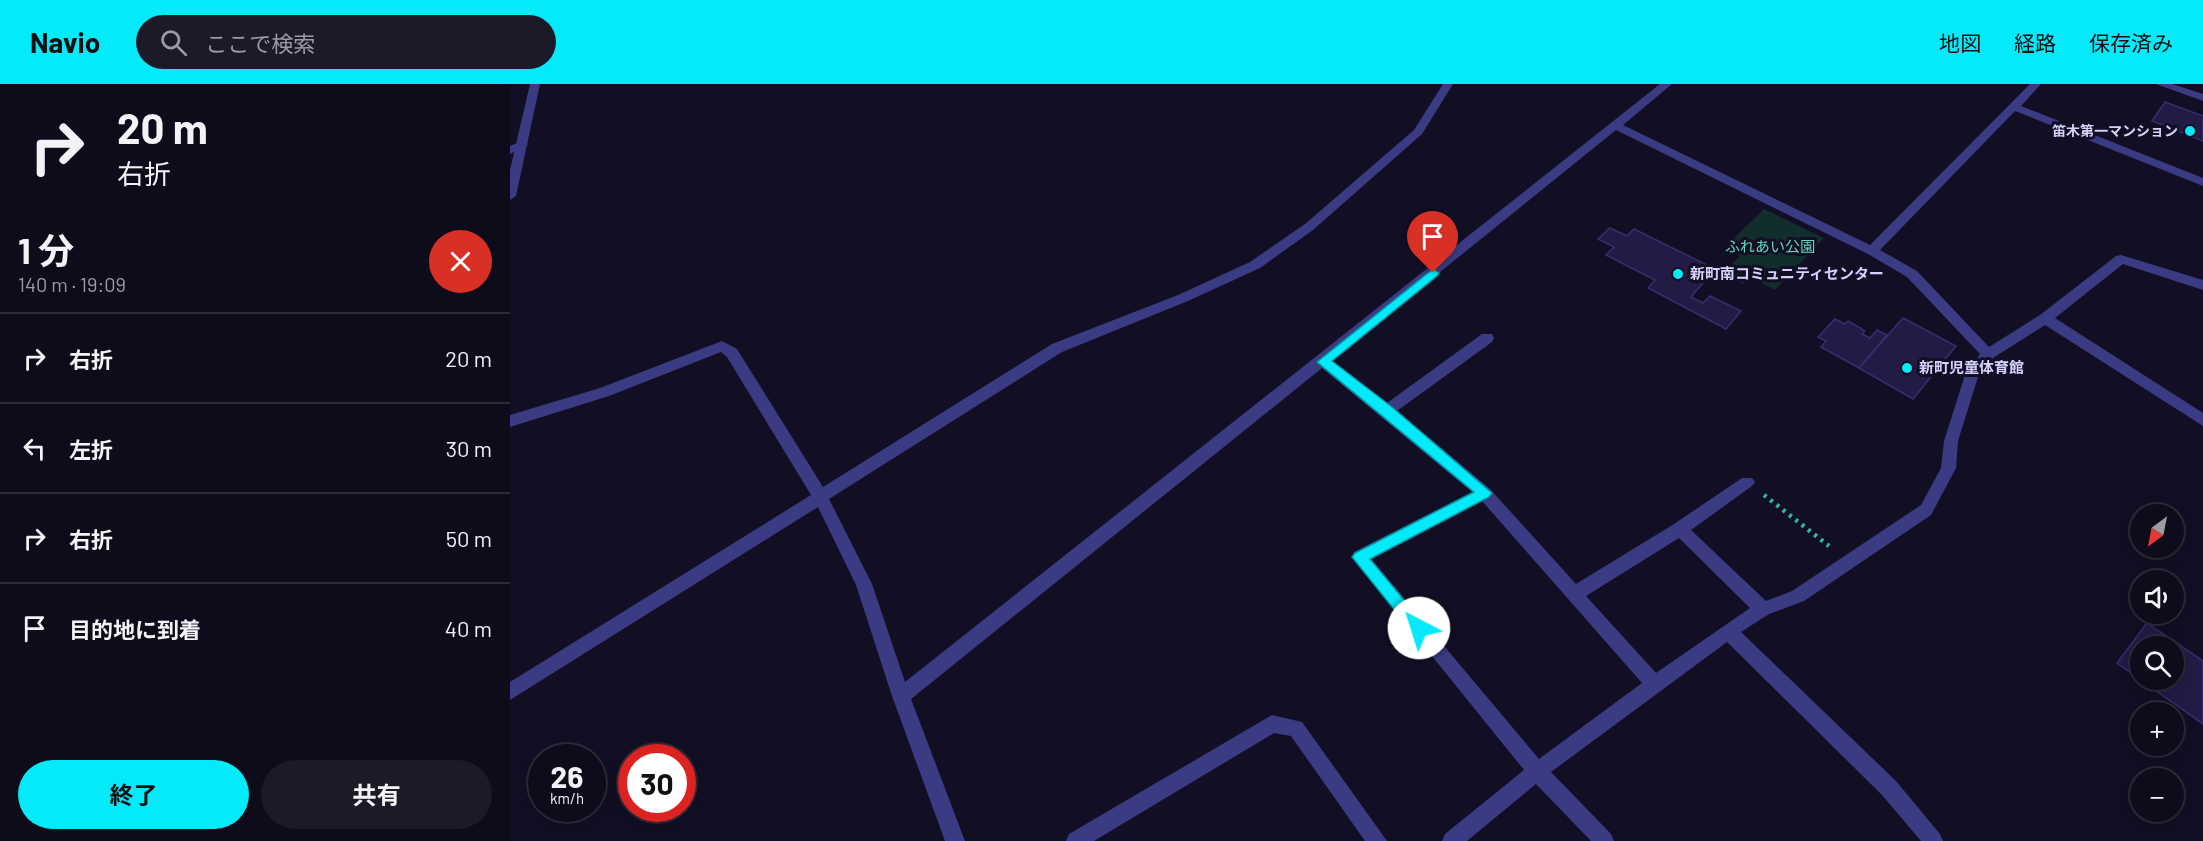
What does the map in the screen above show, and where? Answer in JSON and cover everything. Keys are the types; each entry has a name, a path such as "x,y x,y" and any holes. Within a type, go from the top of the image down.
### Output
{"street":[{"path":"510,196 535,84"},
{"path":"510,692 1057,348 1183,298 1255,265 1309,227 1418,132 1448,84"},
{"path":"901,696 1323,362 1668,84"},
{"path":"1872,250 2036,84"},
{"path":"2161,84 2203,98"},
{"path":"2014,107 2203,182"},
{"path":"1615,125 1872,250 1912,274 1988,354"},
{"path":"510,150 522,145"},
{"path":"1452,841 1537,771 1728,632 1763,609 1798,596 1926,510 1948,468 1951,441 1972,375 1988,354 2045,318 2121,259 2203,285"},
{"path":"2045,318 2203,420"},
{"path":"1387,411 1487,338"},
{"path":"510,422 604,392 722,346 732,353 821,498 864,584 901,696 955,841"},
{"path":"1323,362 1387,411 1485,493 1655,685"},
{"path":"1573,595 1680,529 1747,482"},
{"path":"1485,493 1360,557 1537,771 1604,841"},
{"path":"1680,529 1763,609"},
{"path":"1728,632 1889,788 1933,841"},
{"path":"1076,841 1272,724 1296,728 1377,841"}],"path":[{"path":"1747,482 1849,562"}],"green space":[{"name":"ふれあい公園","path":"1764,209 1824,238 1775,290 1750,277 1744,284 1723,273 1740,256 1724,248"}],"building":[{"name":"笛木第一マンション","path":"2165,102 2203,116 2203,141 2152,121"},
{"name":"新町南コミュニティセンター","path":"1610,228 1627,236 1634,229 1715,269 1691,297 1703,303 1710,296 1741,311 1726,329 1648,288 1655,280 1606,255 1614,247 1598,239"},
{"path":"1903,318 1956,346 1913,399 1859,368"},
{"path":"1835,319 1845,324 1848,321 1865,331 1862,334 1870,338 1877,330 1887,335 1859,368 1821,347 1826,341 1818,337"},
{"path":"2148,624 2166,636 2137,636"},
{"path":"2130,646 2130,672 2117,663"},
{"path":"2184,648 2203,661 2203,724 2184,711 2184,702 2172,702 2155,690 2184,690"}],"place":[{"name":"笛木第一マンション","path":"2190,131"},
{"name":"新町南コミュニティセンター","path":"1678,274"},
{"name":"新町児童体育館","path":"1907,368"}],"route":[{"path":"1419,628 1360,557 1485,493 1387,411 1323,362 1433,273"}]}
